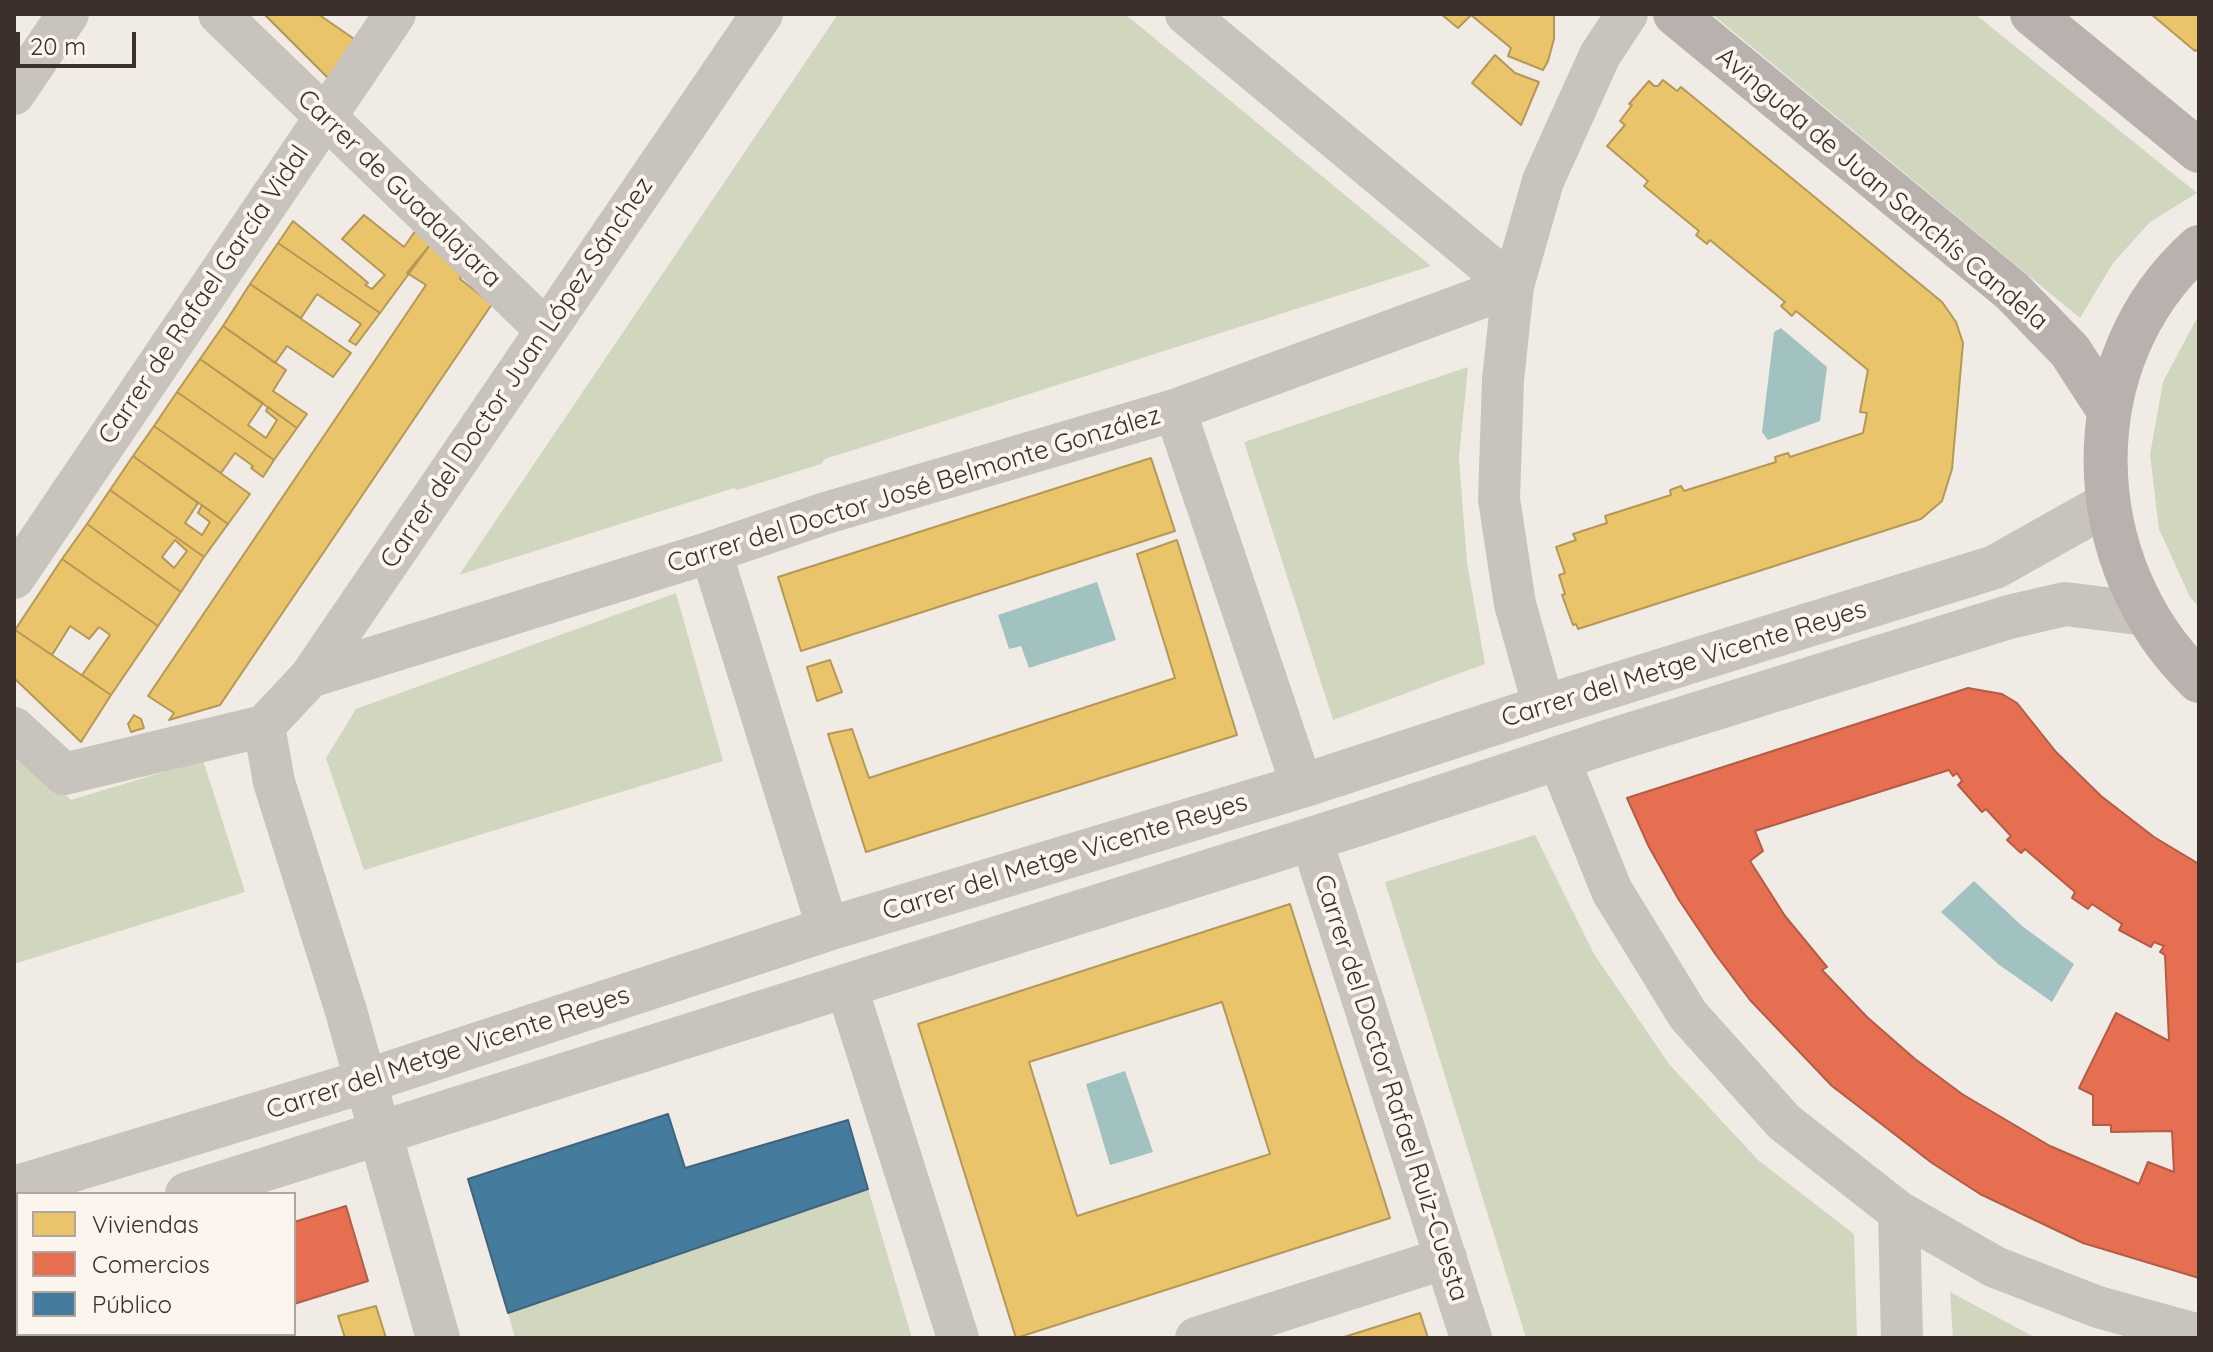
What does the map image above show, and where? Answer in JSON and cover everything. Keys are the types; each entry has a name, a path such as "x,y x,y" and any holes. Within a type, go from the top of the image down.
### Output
{"main road":[{"name":"Avinguda de Juan Sanchís Candela","path":"1675,14 2012,291 2070,351 2109,411"},
{"path":"2032,14 2199,151"},
{"path":"2199,247 2161,289 2137,327 2120,367 2109,411 2104,457 2107,504 2118,544 2146,614 2169,648 2199,681"}],"street":[{"path":"14,94 68,14"},
{"name":"Carrer de Guadalajara","path":"219,14 546,330"},
{"name":"Carrer de Rafael García Vidal","path":"14,578 395,14"},
{"name":"Carrer del Doctor Juan López Sánchez","path":"264,726 310,677 762,14"},
{"path":"1186,14 1513,286"},
{"path":"1544,707 1515,604 1499,499 1503,380 1513,286 1543,181 1600,55 1627,14"},
{"name":"Carrer del Doctor José Belmonte González","path":"310,677 826,513 1175,410 1513,286"},
{"path":"1175,410 1302,786"},
{"name":"Carrer del Metge Vicente Reyes","path":"14,1188 366,1081 828,929 1302,786 1544,707 1995,567 2107,504"},
{"path":"711,552 828,929"},
{"name":"Carrer del Metge Vicente Reyes","path":"193,1192 1558,757 2009,617 2065,604 2146,614"},
{"path":"14,728 64,774 264,726 274,782 366,1081 438,1338"},
{"path":"1558,757 1612,891 1688,1015 1784,1122 1899,1212 1995,1267 2098,1307 2199,1335"},
{"name":"Carrer del Doctor Rafael Ruiz-Cuesta","path":"1311,838 1471,1338"},
{"path":"846,985 958,1338"},
{"path":"1899,1212 1902,1338"},
{"path":"1196,1338 1446,1258"}],"green space":[{"path":"838,14 1125,14 1431,266 825,459 821,464 737,490 734,488 459,575"},
{"path":"1712,14 1975,14 2197,193 2150,222 2113,263 2080,318"},
{"path":"2199,314 2199,607 2190,597 2159,529 2150,455 2163,382"},
{"path":"1468,367 1459,457 1467,563 1485,664 1333,720 1244,442"},
{"path":"676,593 723,761 364,870 326,758 356,709"},
{"path":"14,746 71,800 203,760 245,892 14,964"},
{"path":"1535,835 1594,954 1669,1064 1758,1160 1854,1234 1857,1338 1526,1338 1385,882"},
{"path":"868,1189 912,1338 515,1338 508,1313"},
{"path":"1950,1292 2036,1338 1953,1338"}],"water":[{"path":"1781,328 1827,367 1820,421 1768,440 1762,432 1774,332"},
{"path":"1097,582 1116,640 1029,668 1021,646 1009,649 998,615"},
{"path":"1974,881 2022,926 2074,964 2052,1002 1998,964 1941,912"},
{"path":"1125,1071 1153,1152 1110,1165 1086,1084"}],"building: Viviendas":[{"path":"264,14 318,14 360,43 331,81"},
{"path":"1441,14 1554,14 1554,39 1548,61 1543,70 1508,56 1511,48 1471,15 1458,28"},
{"path":"2151,14 2199,14 2199,49 2195,51"},
{"path":"1495,55 1515,73 1539,82 1521,125 1472,83"},
{"path":"1663,80 1677,91 1681,87 1942,302 1956,322 1963,343 1952,469 1942,501 1921,519 1578,629 1576,624 1573,625 1562,595 1565,594 1559,575 1565,573 1556,547 1576,540 1573,534 1607,523 1605,516 1671,495 1670,490 1681,486 1684,491 1776,462 1775,457 1788,453 1790,457 1863,433 1867,413 1860,412 1868,370 1796,311 1792,316 1781,306 1785,302 1710,240 1707,244 1696,235 1699,231 1644,186 1648,181 1607,146 1625,125 1620,121 1632,105 1629,104 1649,81 1658,86"},
{"path":"364,215 404,247 416,230 430,245 380,313 278,243 293,221 372,289 385,275 342,239"},
{"path":"278,243 380,313 356,345 349,341 361,324 317,294 301,318 250,284"},
{"path":"430,245 461,275 460,279 492,304 220,705 169,720 174,713 148,696 426,285 407,273"},
{"path":"250,284 351,353 333,377 287,346 275,363 223,326"},
{"path":"223,326 286,370 273,391 307,414 297,428 200,359"},
{"path":"200,359 263,403 248,425 266,438 277,420 266,411 268,407 297,428 274,460 177,392"},
{"path":"177,392 274,460 263,477 235,453 221,473 154,426"},
{"path":"154,426 250,494 228,524 133,456"},
{"path":"133,456 198,503 185,523 202,535 210,522 198,513 202,505 228,524 204,557 110,490"},
{"path":"1151,458 1175,531 801,651 778,577"},
{"path":"110,490 204,557 181,592 87,524","holes":["175,540 187,551 174,568 162,557"]},
{"path":"87,524 181,592 158,626 62,559"},
{"path":"1177,540 1237,735 866,852 828,734 852,729 869,778 1175,678 1137,554"},
{"path":"62,559 158,626 111,695 82,675 110,635 99,627 89,639 70,626 52,655 15,630"},
{"path":"15,630 111,695 81,742 14,678"},
{"path":"830,660 842,692 817,701 807,667"},
{"path":"134,715 141,719 144,728 131,732 128,724"},
{"path":"1290,904 1390,1218 1016,1338 918,1024","holes":["1222,1002 1270,1154 1077,1216 1029,1062"]},
{"path":"376,1306 386,1338 345,1338 338,1316"},
{"path":"1420,1313 1428,1338 1341,1338"}],"building: Comercios":[{"path":"1968,688 2002,694 2017,703 2056,752 2101,796 2154,837 2199,864 2199,1278 2083,1243 1980,1194 1932,1163 1832,1086 1750,1000 1716,955 1679,900 1649,847 1627,798","holes":["1949,770 1953,776 1957,773 1962,781 1958,785 1982,812 1986,809 2011,836 2007,840 2021,853 2025,849 2075,892 2072,898 2088,909 2092,904 2122,924 2119,930 2151,947 2154,942 2164,946 2160,952 2165,955 2169,1041 2116,1013 2079,1088 2093,1095 2093,1125 2111,1125 2111,1132 2172,1131 2174,1172 2148,1162 2139,1184 2050,1146 1962,1094 1915,1059 1867,1017 1822,970 1827,967 1785,916 1750,861 1763,851 1755,831"]},
{"path":"346,1206 368,1281 296,1303 296,1221"},
{"path":"14,1310 16,1336 192,1336 14,1338"}],"building: Público":[{"path":"668,1114 685,1168 848,1120 868,1189 508,1313 468,1179"}]}
